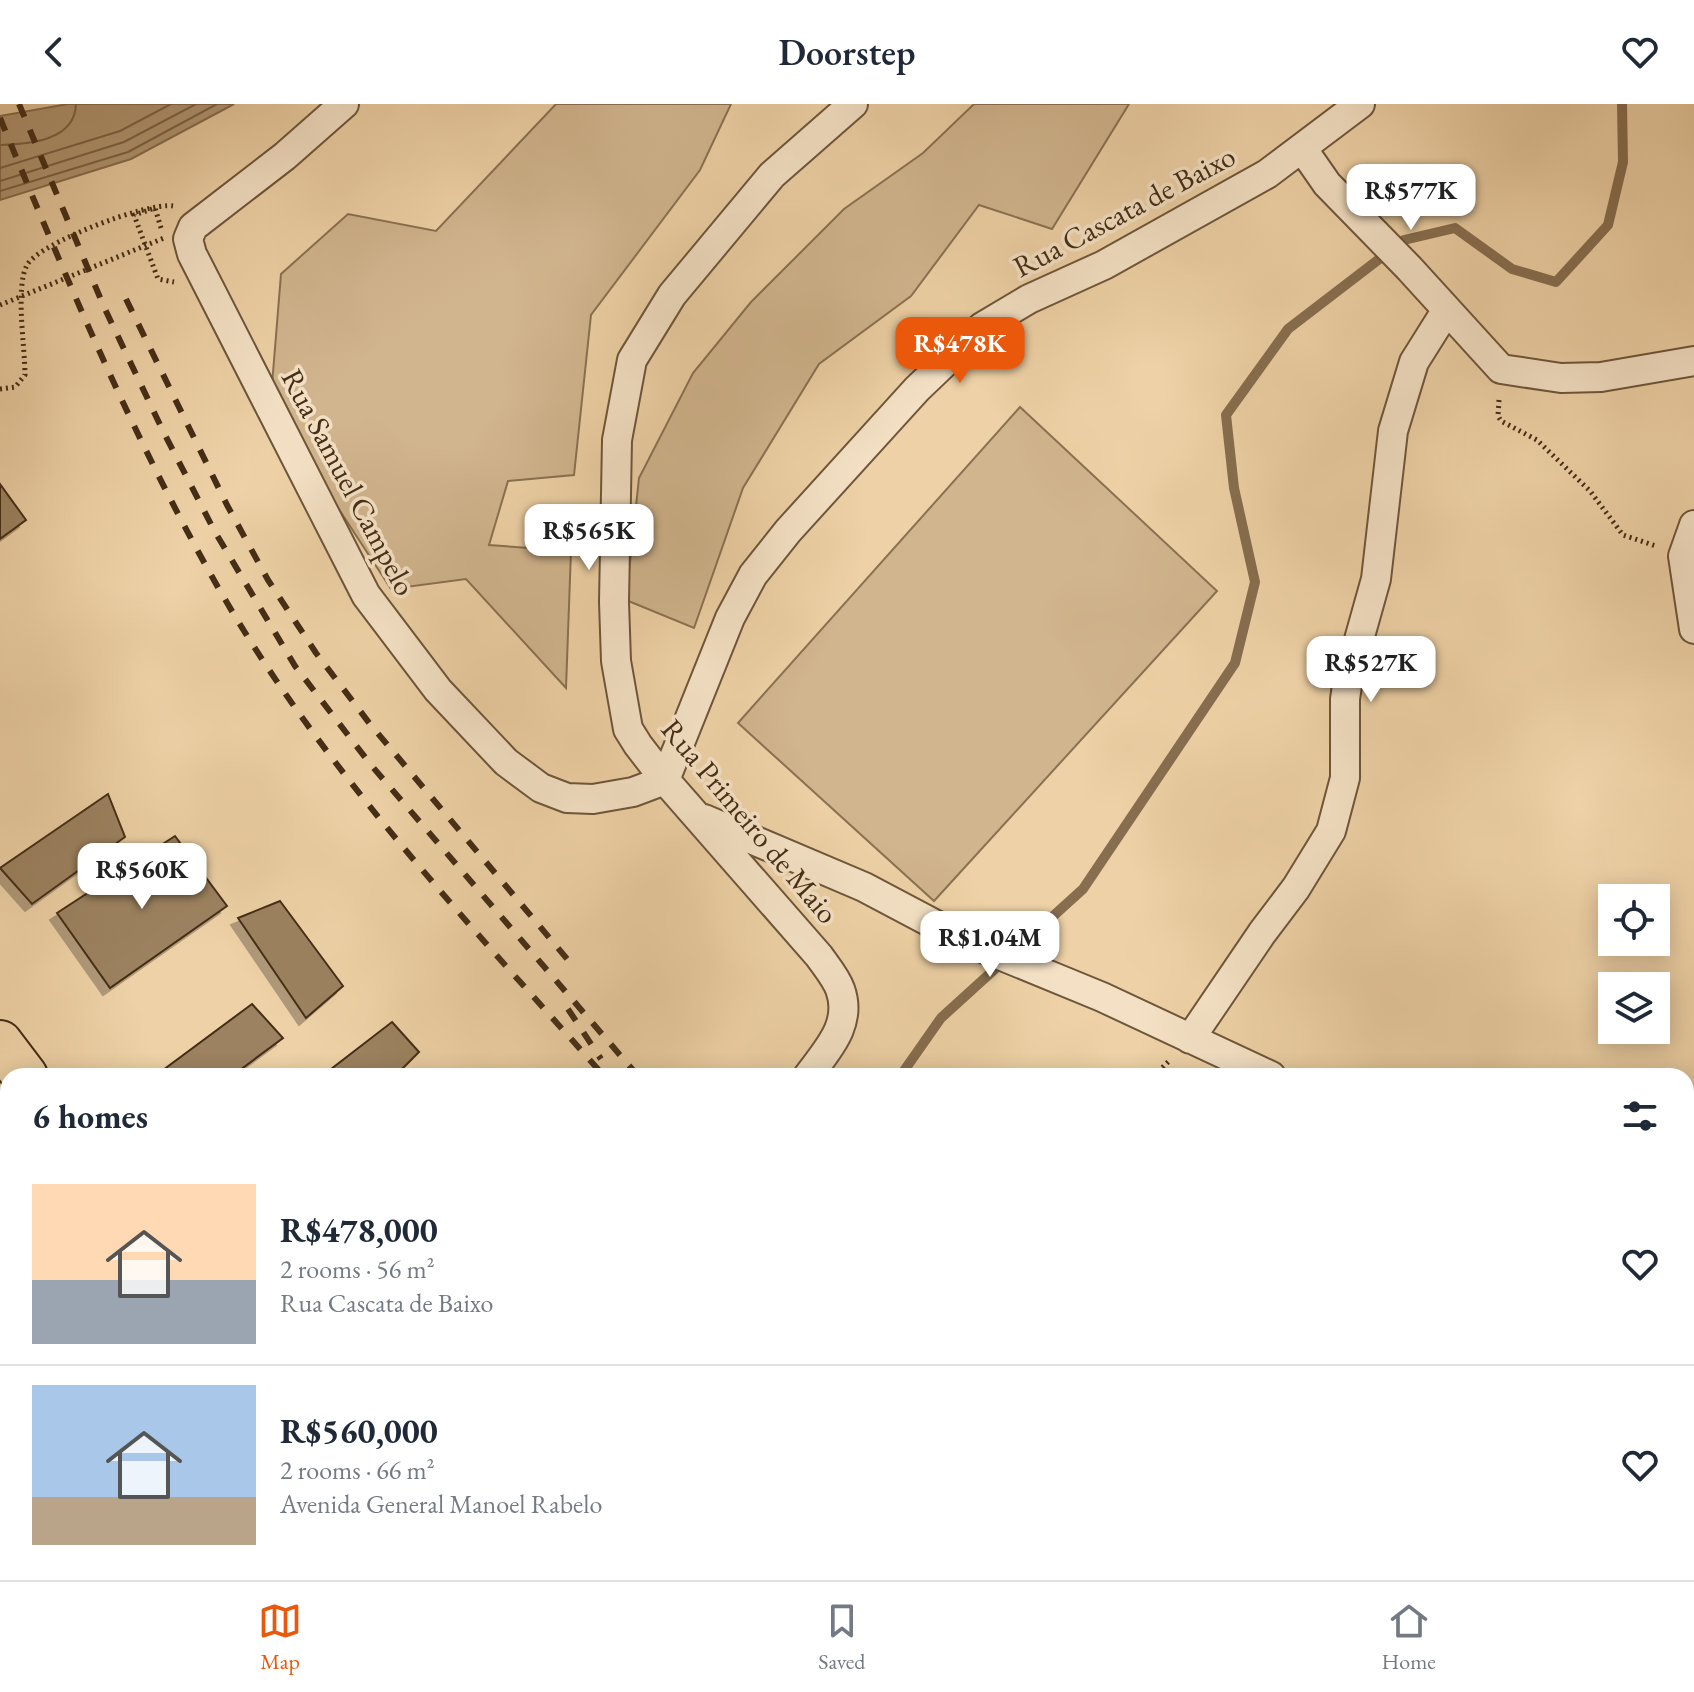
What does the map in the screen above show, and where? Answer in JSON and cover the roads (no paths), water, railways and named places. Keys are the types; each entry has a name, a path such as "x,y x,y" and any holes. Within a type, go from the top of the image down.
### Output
{"main road":[{"path":"0,1043 19,1068"}],"street":[{"name":"Rua Samuel Campelo","path":"344,104 285,156 193,227 188,239 207,287 366,595 438,690 506,762 541,788 567,798 593,799 633,792 665,780"},
{"name":"Rua Primeiro de Maio","path":"814,1068 842,1027 844,1011 840,989 819,956 665,780 628,729 616,661 617,440 632,360 672,295 763,185 853,104"},
{"name":"Rua Cascata de Baixo","path":"665,780 730,618 753,575 788,531 917,389 982,327 1029,299 1104,265 1267,174 1360,104"},
{"path":"1302,148 1327,184 1501,369 1561,378 1601,377 1694,361"},
{"path":"1190,1039 1296,888 1331,831 1345,778 1345,699 1376,579 1393,431 1414,362 1446,311"},
{"path":"1694,525 1683,556 1694,629"},
{"path":"697,816 864,887 968,942 1030,966 1253,1068"}],"water":[{"path":"68,104 234,104 131,159 0,200 0,116"}],"waterway":[{"path":"906,1068 941,1018 1083,889 1235,663 1255,582 1234,488 1226,415 1288,329 1404,240 1455,228 1512,269 1556,282 1608,225 1623,162 1622,104"}],"railway":[{"path":"19,104 104,307 163,431 215,532 295,666 371,765 631,1068"},
{"path":"0,118 129,416 219,589 259,655 303,719 399,842 597,1068"},
{"path":"126,299 227,505 268,580 316,653 370,724 568,960"},
{"path":"568,1009 601,1059"}]}
